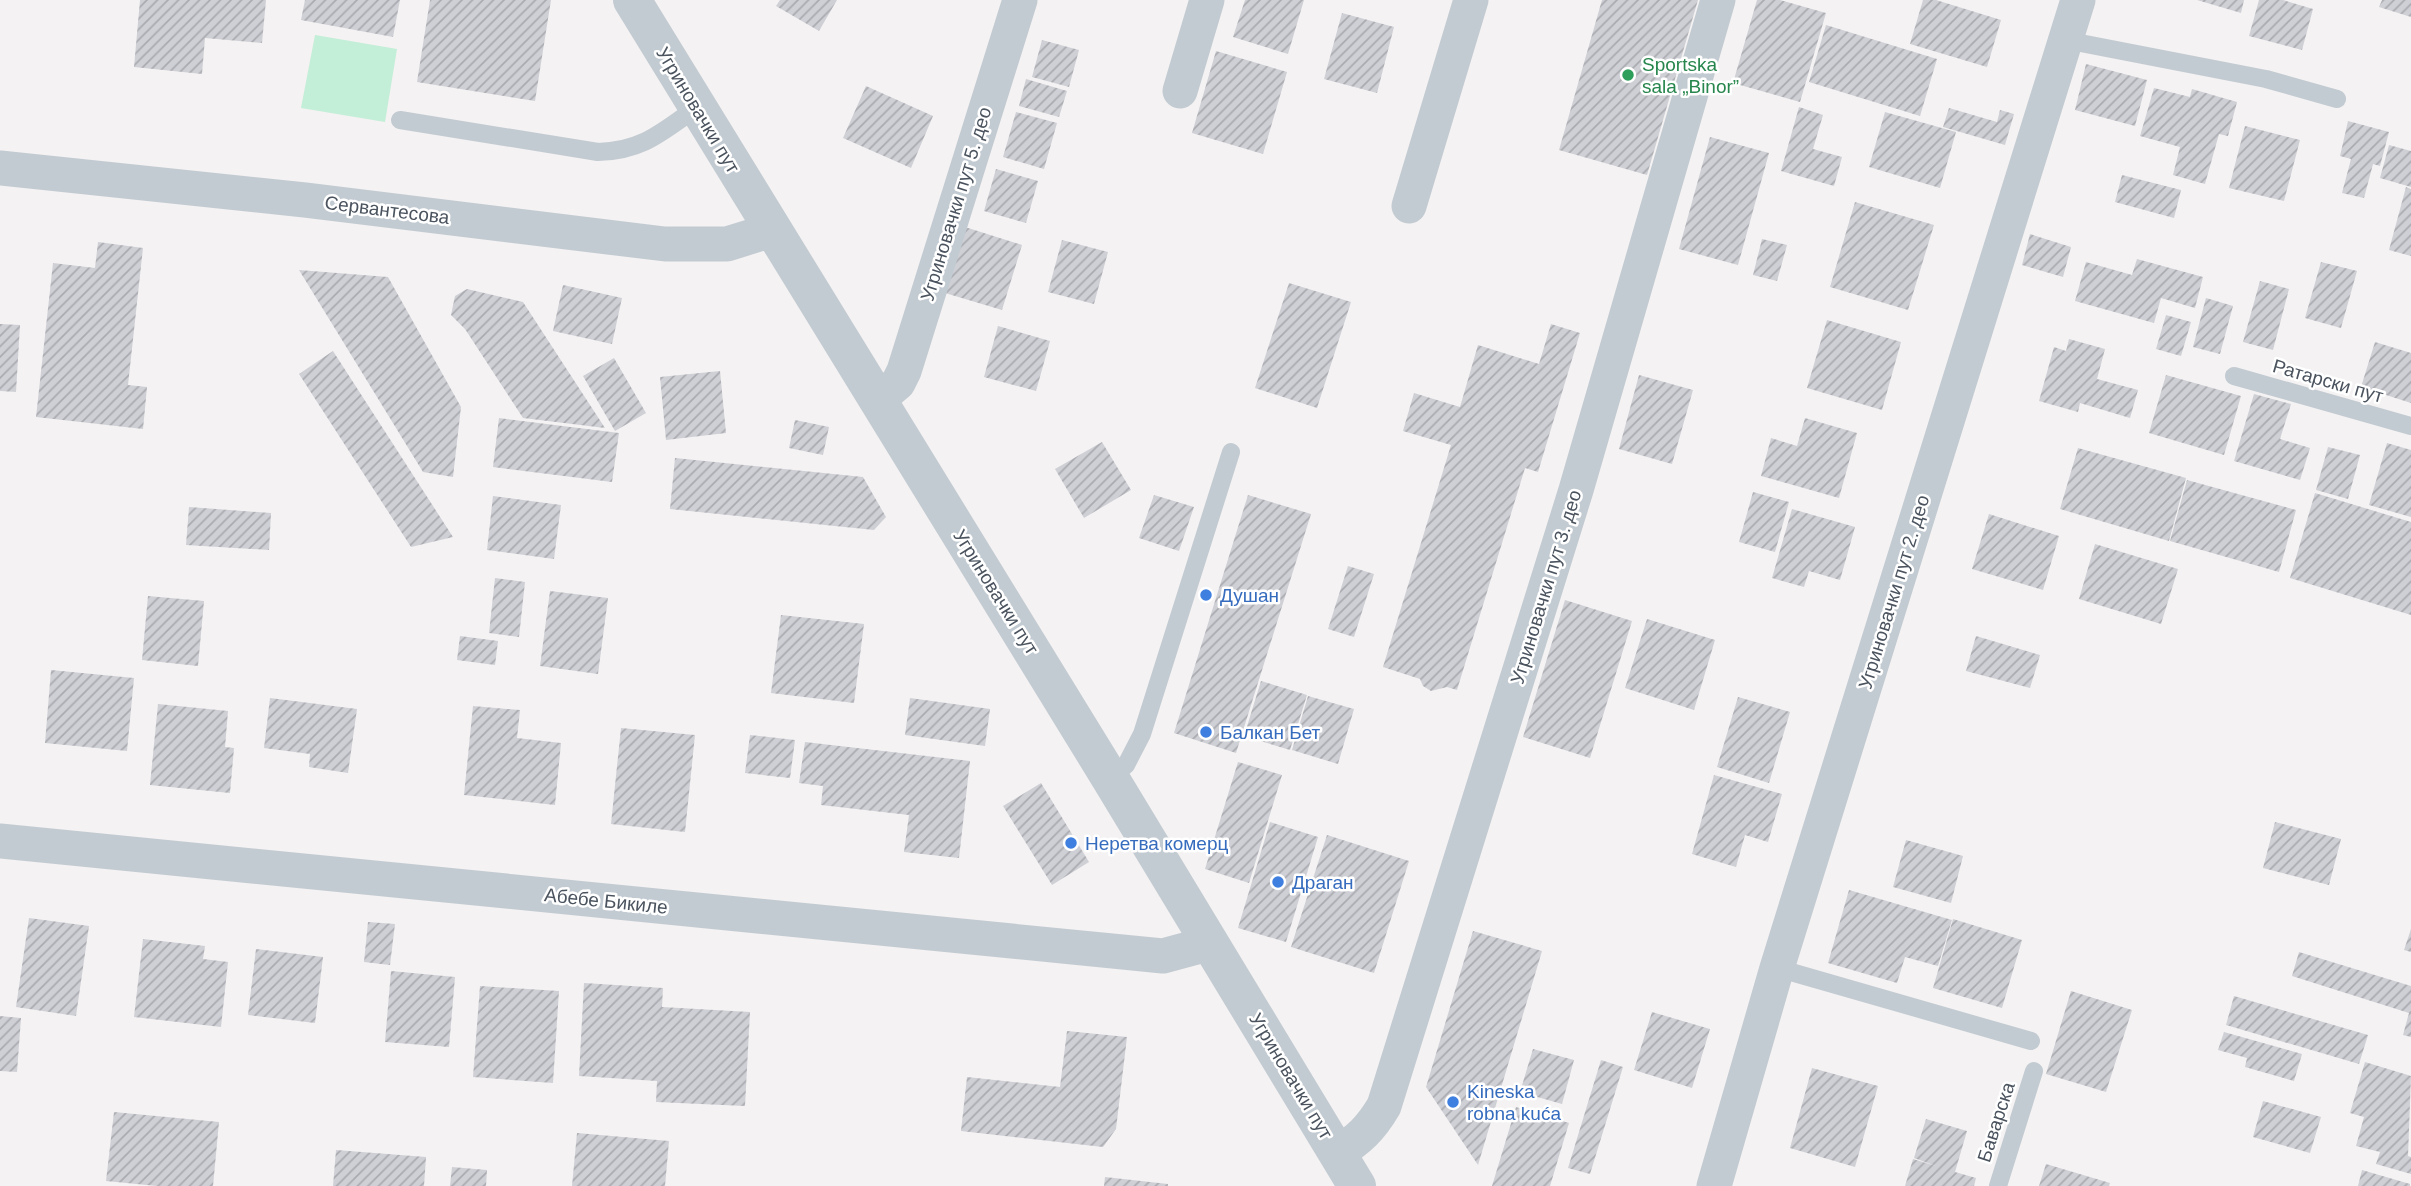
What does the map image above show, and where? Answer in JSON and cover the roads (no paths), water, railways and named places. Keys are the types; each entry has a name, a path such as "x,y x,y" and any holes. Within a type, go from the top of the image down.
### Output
{"street":[{"name":"Угриновачки пут","path":"632,0 1211,943 1356,1186"},
{"name":"Угриновачки пут 5. део","path":"878,400 891,391 904,371 1020,0"},
{"path":"1180,91 1208,0"},
{"path":"1409,206 1471,0"},
{"name":"Угриновачки пут 3. део","path":"1337,1153 1359,1140 1373,1125 1384,1106 1576,491 1718,0"},
{"name":"Угриновачки пут 2. део","path":"1714,1186 1777,968 2078,0"},
{"name":"Сервантесова","path":"0,169 319,201 665,244 727,244 772,230"},
{"name":"Абебе Бикиле","path":"0,841 1163,956 1211,943"}],"lane":[{"path":"2065,40 2266,79 2337,99"},
{"path":"400,120 598,152 623,152 644,144 696,108"},
{"name":"Ратарски пут","path":"2234,376 2411,426"},
{"path":"1110,778 1126,765 1142,734 1231,452"},
{"path":"1777,968 2031,1041"},
{"name":"Баварска","path":"1998,1186 2035,1071"}],"place":[{"name":"Sportska sala „Binor”","path":"1628,75"},
{"name":"Душан","path":"1206,595"},
{"name":"Балкан Бет","path":"1206,732"},
{"name":"Неретва комерц","path":"1071,843"},
{"name":"Драган","path":"1278,882"},
{"name":"Kineska robna kuća","path":"1453,1102"}]}
